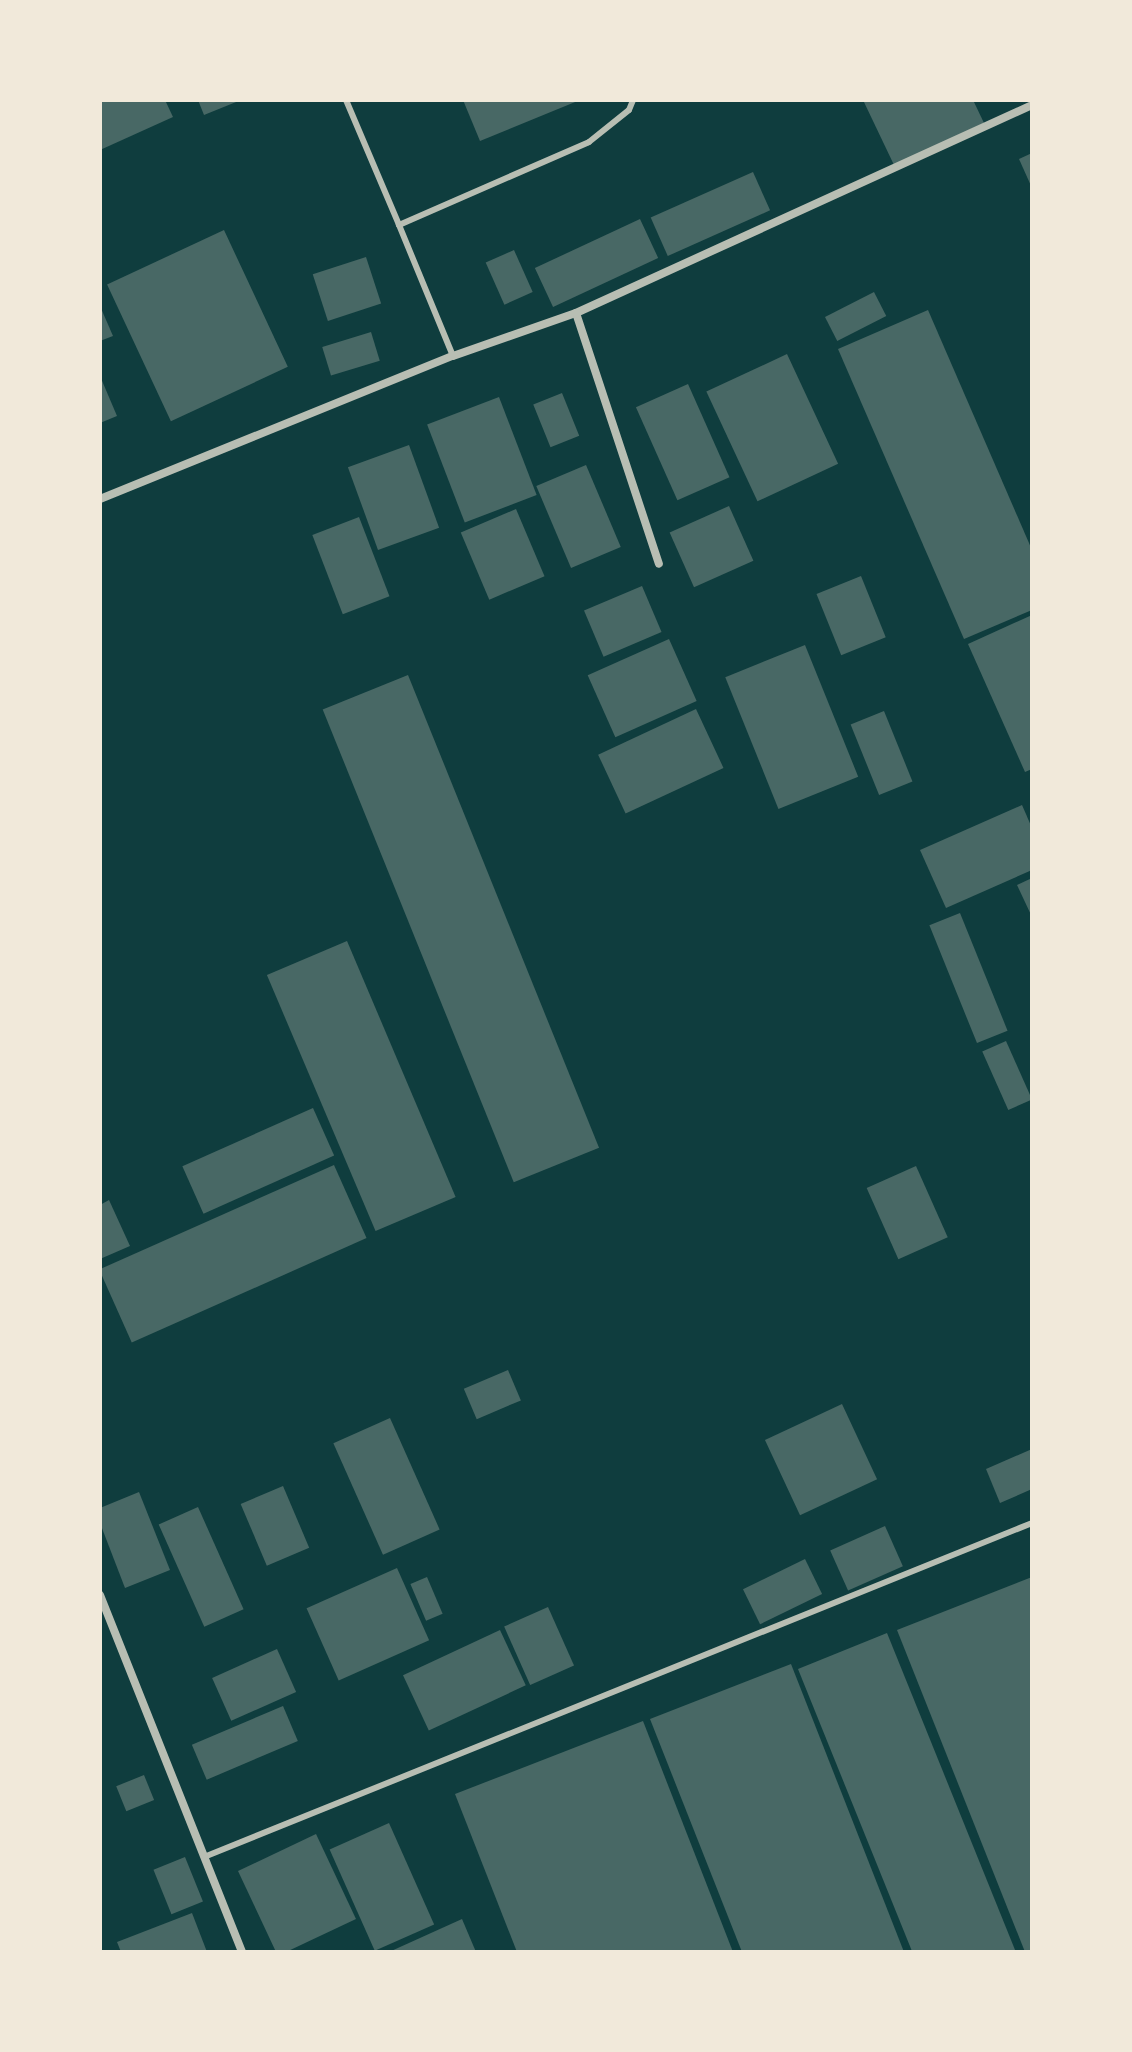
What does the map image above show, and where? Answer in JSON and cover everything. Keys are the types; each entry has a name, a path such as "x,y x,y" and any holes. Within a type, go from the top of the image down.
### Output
{"street":[{"path":"100,499 453,356 576,313 1032,105"},
{"path":"576,313 659,564"},
{"path":"100,1595 242,1952"}],"lane":[{"path":"346,100 453,356"},
{"path":"399,225 589,142 629,110 633,100"},
{"path":"204,1857 1032,1523"}],"building":[{"path":"100,100 165,100 173,117 100,150"},
{"path":"198,100 241,100 204,115"},
{"path":"463,100 580,100 480,141"},
{"path":"863,100 973,100 984,123 894,165"},
{"path":"1032,153 1032,188 1019,159"},
{"path":"753,172 770,210 668,256 651,218"},
{"path":"640,219 658,258 553,307 535,268"},
{"path":"224,230 288,367 171,421 107,285"},
{"path":"514,250 533,292 504,305 486,263"},
{"path":"366,257 381,304 328,321 313,274"},
{"path":"874,292 886,316 837,341 825,317"},
{"path":"100,306 113,336 100,341"},
{"path":"928,310 1032,550 1032,610 964,639 838,349"},
{"path":"371,332 380,361 331,376 322,347"},
{"path":"787,354 838,464 757,501 706,392"},
{"path":"100,376 117,416 100,423"},
{"path":"688,384 729,477 677,500 636,407"},
{"path":"562,393 579,436 550,447 533,405"},
{"path":"499,397 537,495 465,523 427,425"},
{"path":"409,445 439,528 378,550 348,467"},
{"path":"586,465 621,547 571,568 536,486"},
{"path":"729,506 753,561 694,587 670,532"},
{"path":"516,509 545,576 489,600 461,532"},
{"path":"359,517 389,596 343,614 312,535"},
{"path":"861,576 886,637 841,655 816,594"},
{"path":"642,586 662,632 604,657 584,611"},
{"path":"1032,615 1032,769 1025,772 968,644"},
{"path":"669,639 697,701 615,737 588,675"},
{"path":"805,645 858,777 778,809 725,677"},
{"path":"408,675 599,1148 514,1182 323,709"},
{"path":"696,709 723,768 626,814 598,755"},
{"path":"884,711 912,781 879,795 851,724"},
{"path":"1022,805 1032,828 1032,870 946,908 920,850"},
{"path":"1032,878 1032,917 1017,885"},
{"path":"960,913 1008,1031 977,1043 929,925"},
{"path":"347,941 456,1197 376,1231 267,975"},
{"path":"1006,1041 1032,1099 1008,1110 982,1052"},
{"path":"313,1108 334,1156 204,1214 182,1166"},
{"path":"334,1165 367,1238 132,1343 100,1269"},
{"path":"916,1166 948,1237 898,1259 867,1188"},
{"path":"109,1200 130,1246 100,1259 100,1205"},
{"path":"508,1370 521,1400 477,1419 464,1389"},
{"path":"842,1404 877,1479 800,1515 765,1440"},
{"path":"390,1418 440,1529 383,1555 333,1443"},
{"path":"1032,1449 1032,1489 1000,1503 986,1469"},
{"path":"283,1486 309,1548 267,1566 241,1504"},
{"path":"139,1492 170,1570 125,1588 100,1523 100,1508"},
{"path":"198,1507 244,1609 204,1627 159,1524"},
{"path":"885,1526 903,1566 848,1591 830,1550"},
{"path":"805,1559 822,1594 760,1624 743,1589"},
{"path":"397,1568 429,1640 339,1680 307,1608"},
{"path":"427,1577 443,1614 426,1621 410,1584"},
{"path":"1032,1577 1032,1952 1025,1952 897,1630"},
{"path":"548,1607 574,1665 530,1685 504,1627"},
{"path":"500,1630 526,1685 429,1731 403,1675"},
{"path":"887,1633 1016,1952 912,1952 798,1669"},
{"path":"277,1649 296,1692 231,1721 212,1678"},
{"path":"791,1664 904,1952 742,1952 650,1719"},
{"path":"283,1706 298,1741 207,1780 192,1745"},
{"path":"643,1721 733,1952 517,1952 455,1794"},
{"path":"144,1775 154,1800 126,1811 116,1786"},
{"path":"389,1823 434,1924 375,1951 330,1849"},
{"path":"316,1834 356,1919 286,1952 276,1952 238,1871"},
{"path":"185,1857 203,1902 171,1914 153,1870"},
{"path":"192,1913 207,1952 121,1952 117,1942"},
{"path":"462,1919 476,1952 389,1952"}]}
